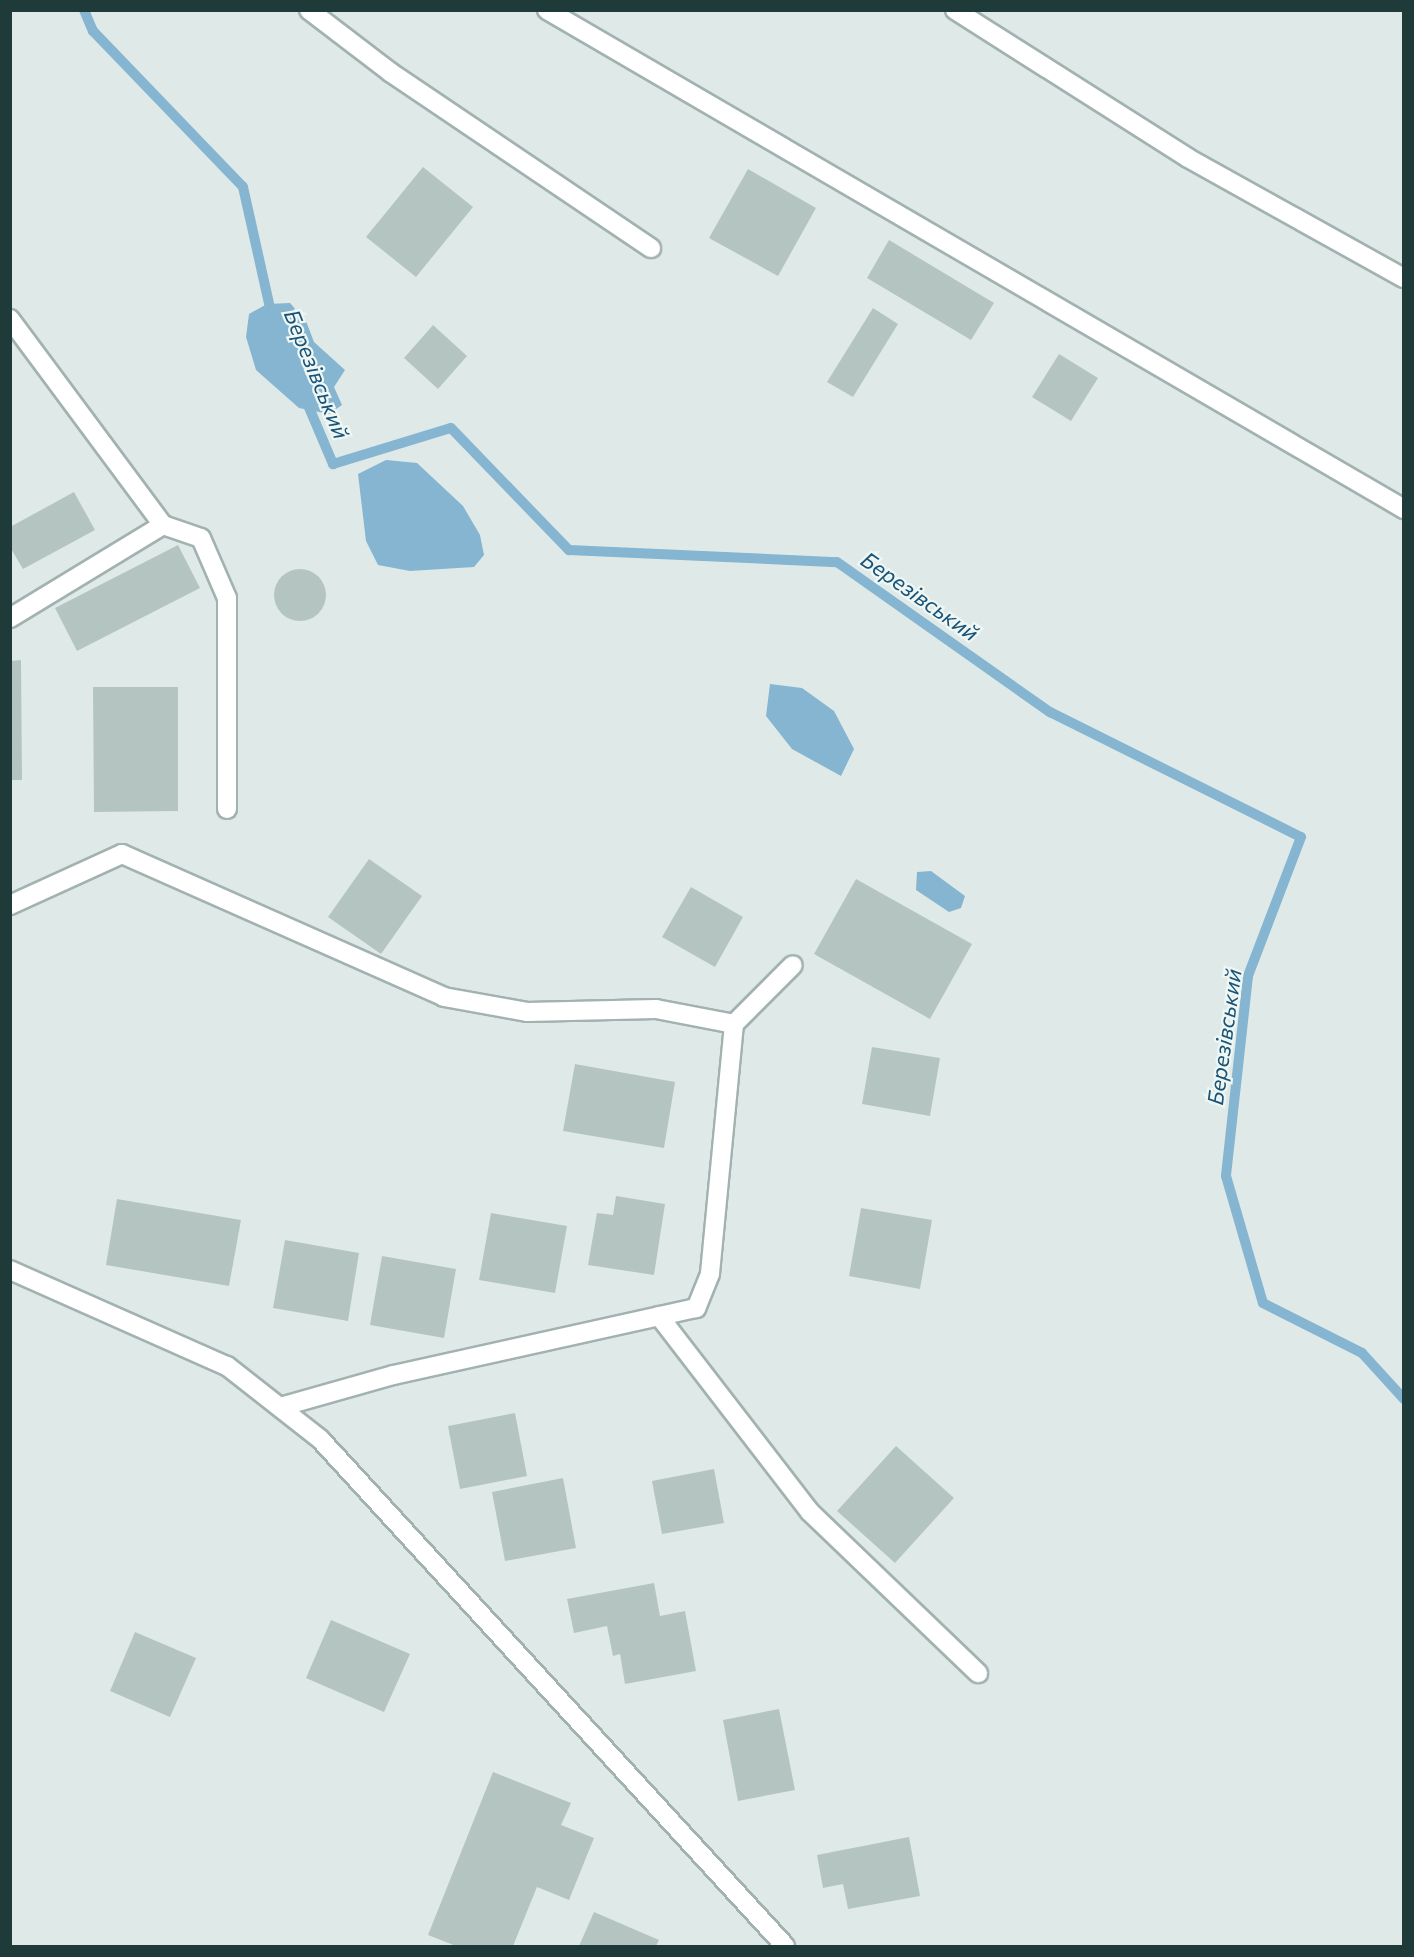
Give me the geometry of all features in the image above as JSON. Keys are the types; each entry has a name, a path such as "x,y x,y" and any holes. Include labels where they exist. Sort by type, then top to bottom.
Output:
{"street":[{"path":"309,10 390,72 651,248"},
{"path":"547,10 1404,509"},
{"path":"955,10 1188,158 1404,278"},
{"path":"10,319 163,525 201,538 227,598 227,808"},
{"path":"10,618 163,525"},
{"path":"10,905 122,854 444,997 527,1011 656,1009 734,1024"},
{"path":"280,1407 393,1375 696,1308 710,1274 734,1024 793,965"},
{"path":"10,1270 227,1366 320,1439 785,1947"},
{"path":"659,1316 810,1512 978,1673"}],"water":[{"path":"290,303 306,321 314,342 345,370 334,387 342,405 329,414 299,408 256,370 246,337 249,314 267,304"},
{"path":"386,460 417,463 463,506 480,535 484,555 474,567 410,571 378,565 366,541 358,474"},
{"path":"770,684 802,688 834,711 854,749 841,776 792,749 766,716"},
{"path":"931,871 965,896 961,908 949,912 916,890 917,872"}],"building":[{"path":"423,167 473,207 416,277 366,237"},
{"path":"748,169 816,208 778,276 709,238"},
{"path":"889,240 994,303 971,340 867,278"},
{"path":"873,308 898,324 853,397 827,382"},
{"path":"433,325 467,356 438,389 404,358"},
{"path":"1059,354 1098,378 1071,421 1032,397"},
{"path":"74,492 95,530 23,569 10,547 10,527"},
{"path":"178,545 200,588 77,651 55,608"},
{"path":"295,569 305,569 314,573 322,581 326,595 322,609 314,617 305,621 295,621 286,617 278,609 274,600 274,590 278,581 286,573"},
{"path":"21,660 22,780 10,780 10,661"},
{"path":"93,687 178,687 178,811 94,812"},
{"path":"369,859 422,896 381,954 328,917"},
{"path":"856,879 972,944 930,1019 814,954"},
{"path":"691,887 743,917 715,967 662,937"},
{"path":"872,1047 940,1058 930,1116 862,1104"},
{"path":"575,1064 675,1082 664,1148 563,1131"},
{"path":"616,1196 665,1204 654,1275 588,1265 597,1213 613,1215"},
{"path":"117,1199 241,1220 229,1286 106,1265"},
{"path":"861,1208 932,1220 920,1289 849,1276"},
{"path":"491,1213 567,1226 555,1293 479,1280"},
{"path":"285,1240 359,1253 348,1321 273,1308"},
{"path":"382,1256 456,1269 444,1338 370,1325"},
{"path":"515,1413 527,1476 460,1489 448,1426"},
{"path":"896,1446 954,1498 895,1563 837,1511"},
{"path":"714,1469 724,1523 662,1534 652,1481"},
{"path":"563,1478 576,1548 505,1561 492,1492"},
{"path":"654,1583 660,1616 685,1611 696,1671 625,1684 620,1654 613,1656 607,1626 574,1633 567,1599"},
{"path":"331,1620 410,1654 384,1712 306,1678"},
{"path":"135,1632 196,1658 170,1717 110,1691"},
{"path":"779,1709 795,1790 738,1801 723,1720"},
{"path":"493,1772 571,1803 561,1825 594,1838 569,1900 537,1887 513,1946 456,1946 428,1935"},
{"path":"909,1837 920,1896 848,1909 843,1884 823,1888 817,1855"},
{"path":"594,1912 659,1940 656,1946 579,1946"}],"waterway":[{"name":"Березівський","path":"84,10 93,31 243,187 272,317"},
{"name":"Березівський","path":"305,398 333,464 451,428 569,550 837,562 1050,712 1301,837 1248,976 1226,1176 1263,1303 1362,1353 1404,1399"}]}
